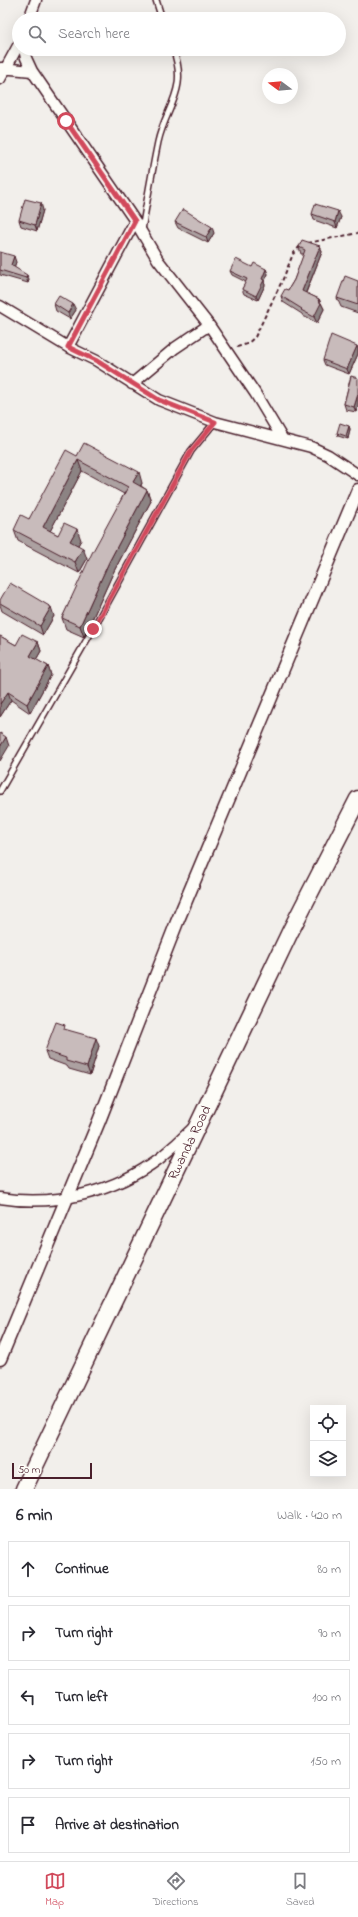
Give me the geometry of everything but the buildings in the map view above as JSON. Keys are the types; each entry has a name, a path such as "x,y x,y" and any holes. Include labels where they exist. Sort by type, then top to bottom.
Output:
{"highway":[{"name":"Rwanda Road","path":"24,1489 290,932 358,799"}],"street":[{"path":"32,12 36,0"},
{"path":"0,79 2,68 12,54"},
{"path":"26,56 32,71 135,221 158,260 209,325 255,393 282,438"},
{"path":"2,68 32,71"},
{"path":"68,347 135,221"},
{"path":"0,306 68,347 97,361 159,400 215,422 282,438 311,447 328,455 358,475"},
{"path":"132,384 175,348 209,325"},
{"path":"0,1359 99,1121 185,901 358,490"},
{"path":"0,1198 35,1201 66,1199 113,1185 160,1158 200,1123"}],"lane":[{"path":"156,0 160,12"},
{"path":"141,233 159,140 175,98 179,80 176,56"},
{"path":"0,791 93,629 191,451 215,422"}],"path":[{"path":"226,351 247,344 255,337 283,279 293,254 299,247 320,240 358,233"}],"route":[{"path":"66,121 135,221 68,347 97,361 159,400 180,410 215,422 191,451 93,629"}]}
